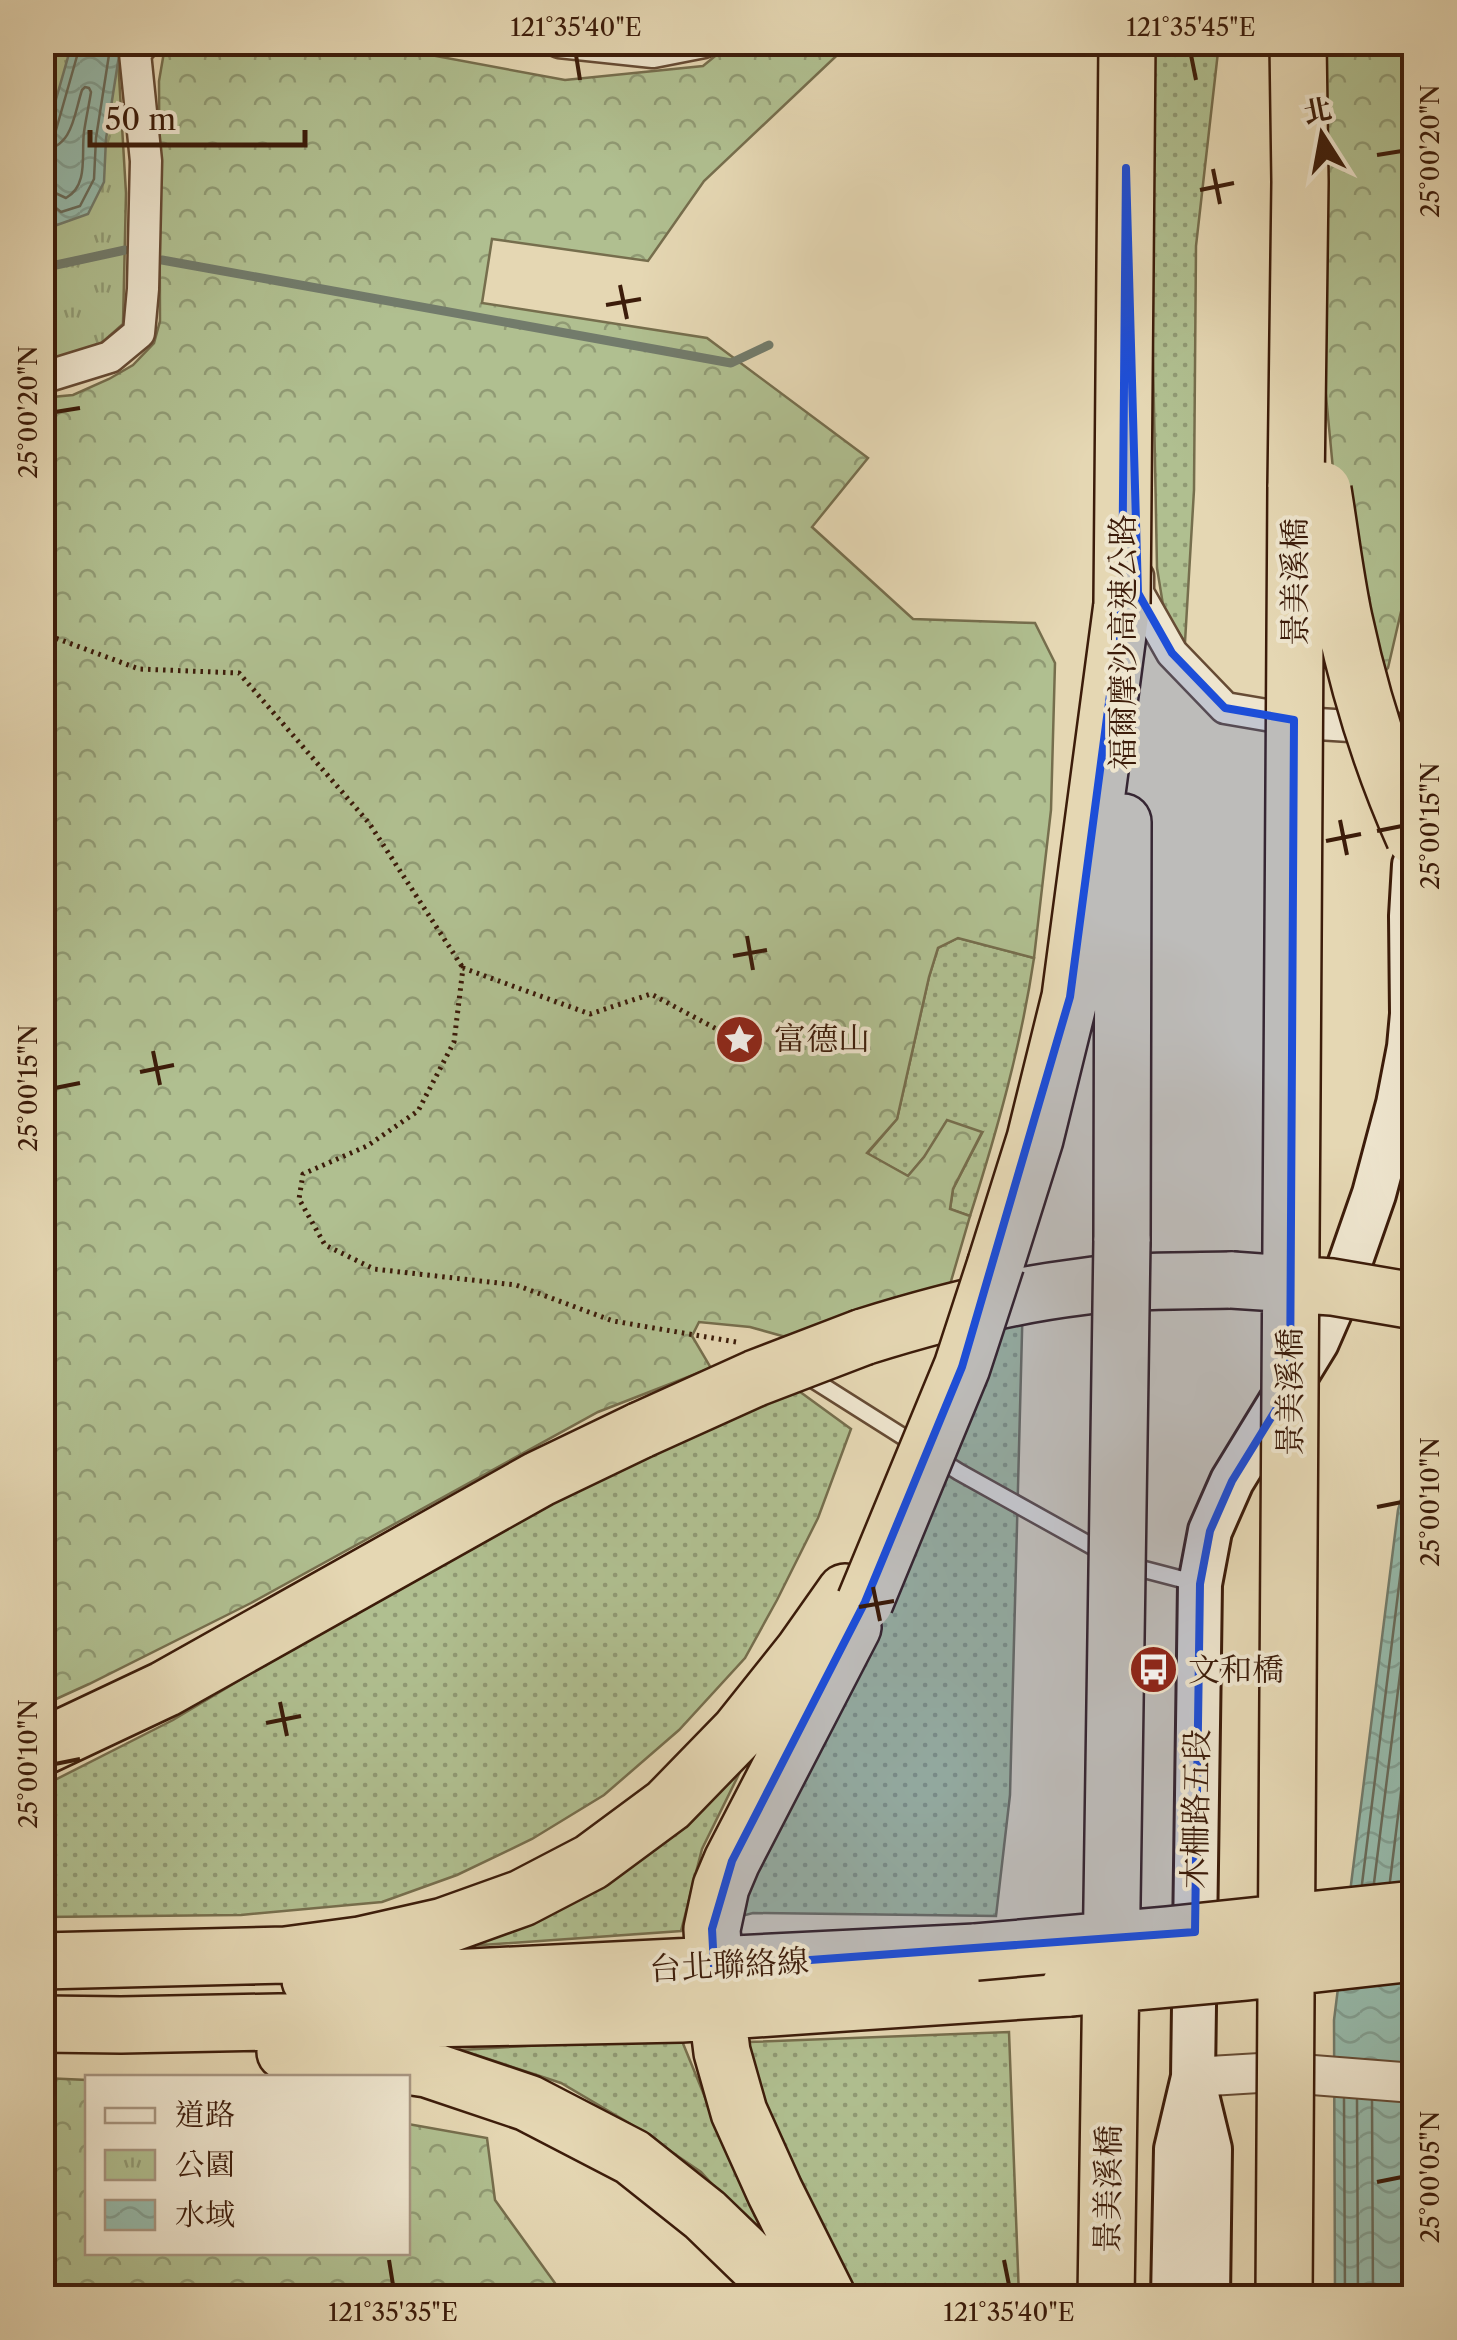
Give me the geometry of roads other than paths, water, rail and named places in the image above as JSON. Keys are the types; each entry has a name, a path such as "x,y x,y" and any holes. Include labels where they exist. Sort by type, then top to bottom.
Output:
{"highway":[{"name":"福爾摩沙高速公路","path":"1097,997 1122,604 1127,42"},
{"path":"1298,42 1309,488 1362,695 1414,838"},
{"name":"景美溪橋","path":"1284,2298 1309,488"},
{"path":"828,2298 739,2112 722,2052 712,1929 721,1887 732,1860 835,1665 855,1597 931,1445 962,1367 1035,1139 1097,997"},
{"name":"景美溪橋","path":"1097,997 1122,1241 1106,2298"},
{"path":"42,1747 166,1688 539,1479 756,1378 862,1336 925,1317 1081,1286 1232,1280 1332,1287 1414,1301"},
{"path":"42,1960 286,1955 360,1946 444,1926 522,1898 592,1862 668,1805 739,1732 802,1653 855,1597"},
{"name":"台北聯絡線","path":"42,2024 122,2026 715,1989 976,1952 1414,1909"},
{"name":"台北聯絡線","path":"42,1975 715,1989 1068,1988 1414,1953"},
{"path":"42,2046 318,2053 427,2069 461,2080 528,2103 632,2157 706,2216 768,2276 785,2298"}],"main road":[{"name":"木柵路五段","path":"1208,2298 1211,2075 1200,1584 1210,1531 1232,1481 1317,1342 1374,1194 1409,1046 1414,868"},
{"name":"木柵路五段","path":"1174,2298 1176,2149 1211,2075"}],"street":[{"path":"42,378 110,357 139,333 146,160 135,53 145,42"},
{"path":"559,42 653,52 704,42"},
{"path":"1096,42 1111,79 1129,185 1138,593 1172,653 1224,708 1318,724 1414,730"},
{"path":"1211,2075 1276,2072 1414,2083"}],"lane":[{"path":"759,1346 959,1472 1131,1568 1200,1584"}],"water":[{"path":"72,43 121,43 106,139 104,182 88,214 57,225 43,209 43,145"},
{"path":"1414,1454 1414,2297 1335,2298 1334,2020 1398,1510"}],"waterway":[{"path":"42,268 125,250"},
{"path":"162,260 731,363 769,345"}],"place":[{"name":"富德山","path":"739,1039"},
{"name":"文和橋","path":"1153,1670"}]}
